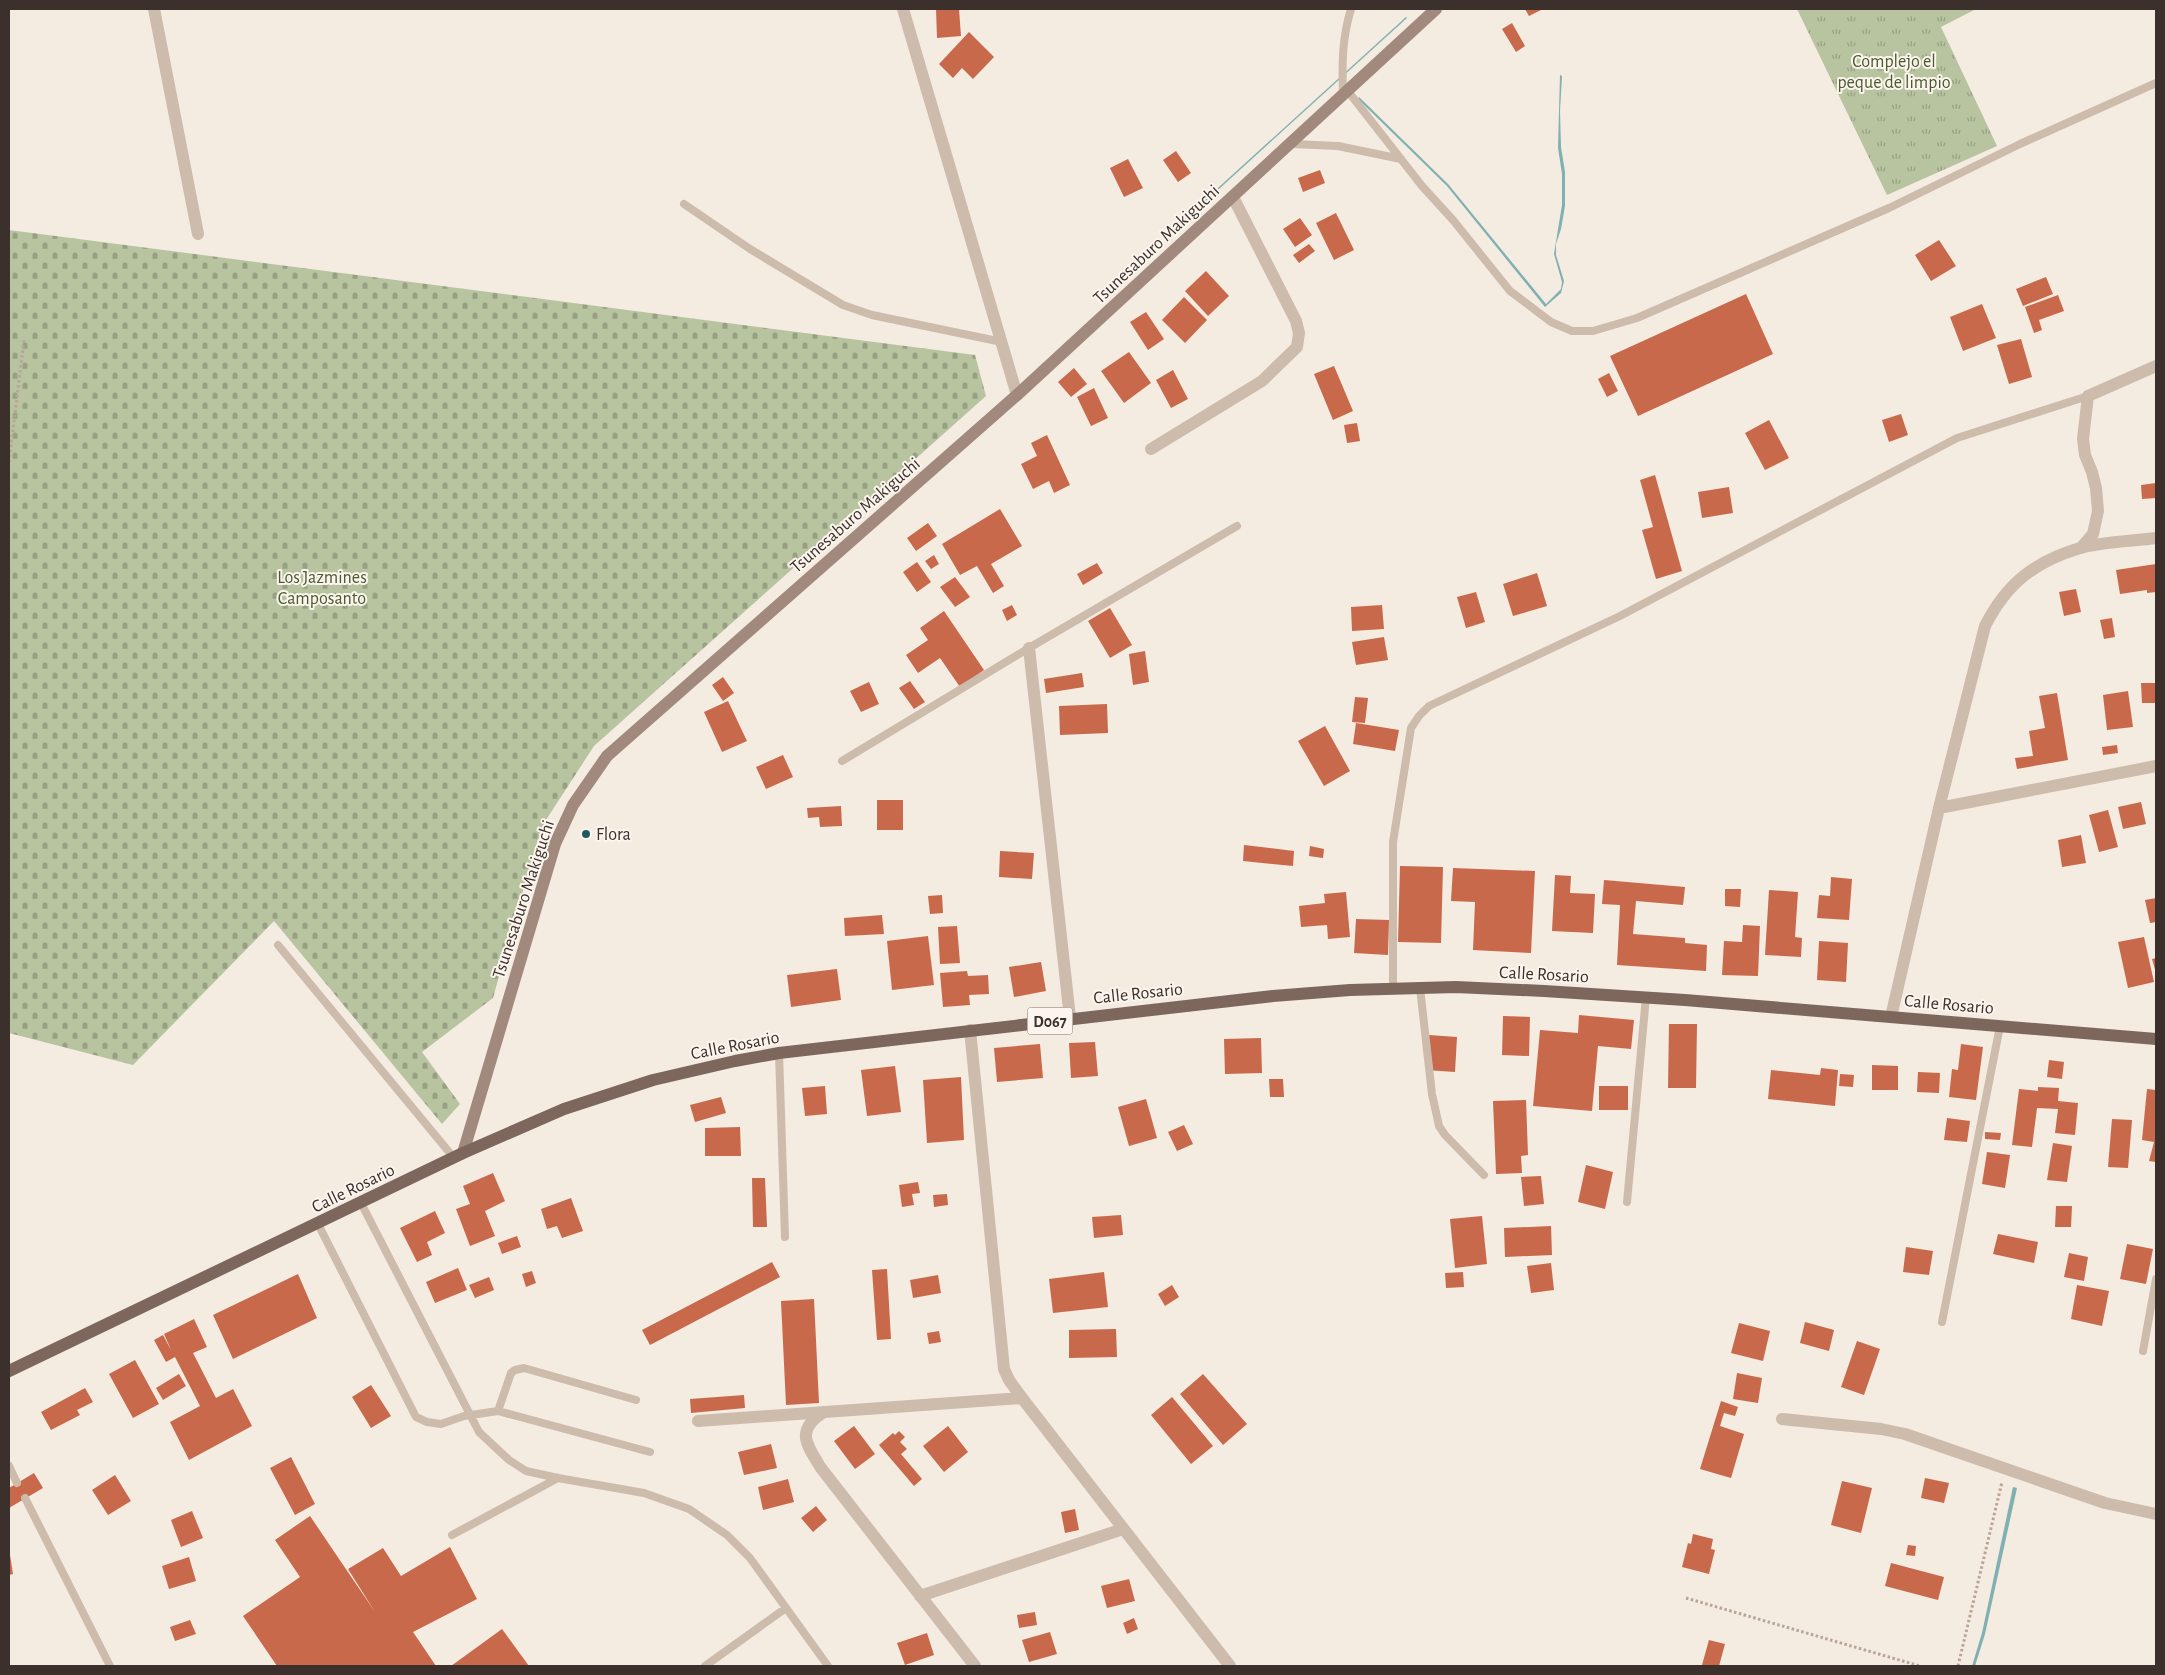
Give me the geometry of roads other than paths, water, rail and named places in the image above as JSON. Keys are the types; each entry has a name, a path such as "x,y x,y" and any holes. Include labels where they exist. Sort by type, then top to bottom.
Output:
{"main road":[{"name":"Calle Rosario","path":"9,1371 459,1156 556,1112 620,1090 690,1071 779,1053 1273,996 1466,987 1646,997 2156,1039"}],"street":[{"path":"154,9 198,234"},
{"path":"903,9 1017,395"},
{"name":"Tsunesaburo Makiguchi","path":"459,1156 555,844 573,804 607,756 1017,395 1292,144 1345,92 1436,9"},
{"path":"1151,449 1262,381 1296,347 1299,333 1296,321 1233,197"},
{"path":"2081,548 2093,534 2098,511 2096,488 2085,456 2083,439 2088,396 2156,366"},
{"path":"1891,1017 1939,808 1985,626 1994,609 2006,592 2024,574 2081,548 2156,538"},
{"path":"1029,648 1070,1018"},
{"path":"1939,808 2156,766"},
{"path":"970,1030 1004,1369 1009,1380 1022,1398 1230,1666"},
{"path":"698,1421 1022,1398"},
{"path":"824,1412 811,1420 806,1427 806,1439 811,1452 821,1468 975,1666"},
{"path":"1782,1419 1881,1429 1905,1434 2105,1503 2156,1514"},
{"path":"920,1596 1123,1528"}],"lane":[{"path":"1351,9 1341,57 1345,92 1510,291 1550,322 1572,330 1592,331 1637,318 1880,212 2020,144 2156,84"},
{"path":"1292,144 1338,146 1401,159"},
{"path":"684,204 750,249 843,305 872,315 1002,342"},
{"path":"1392,989 1393,842 1411,728 1429,706 1620,616 1957,438 2088,396"},
{"path":"842,761 1029,648 1238,526"},
{"path":"278,945 459,1156"},
{"path":"1420,988 1432,1094 1439,1126 1445,1135 1484,1175"},
{"path":"1627,1202 1646,997"},
{"path":"1942,1322 2000,1026"},
{"path":"779,1053 785,1237"},
{"path":"362,1203 479,1432 509,1460 526,1471 644,1493 688,1509 727,1535 750,1558 828,1666"},
{"path":"318,1224 416,1417 427,1422 441,1424 471,1414 498,1411 650,1452"},
{"path":"2143,1351 2156,1279"},
{"path":"498,1411 511,1373 524,1368 636,1400"},
{"path":"9,1466 17,1483"},
{"path":"452,1535 558,1478"},
{"path":"25,1498 110,1666"},
{"path":"705,1666 786,1608"}],"water":[{"path":"1406,17 1407,18 1174,228"},
{"path":"1560,75 1562,76 1560,111 1561,147 1565,172 1565,206 1556,244 1556,255 1564,281 1561,293 1545,307 1447,186 1358,99 1359,97 1448,184 1546,304 1561,289 1562,282 1554,254 1562,205 1562,174 1558,148"},
{"path":"2013,1487 2017,1488 1985,1634 1975,1666 1972,1666 1982,1633"}],"place":[{"name":"Flora","path":"586,834"}],"park label":[{"name":"Complejo el peque de limpio","path":"1894,71"},
{"name":"Los Jazmines Camposanto","path":"322,587"}]}
